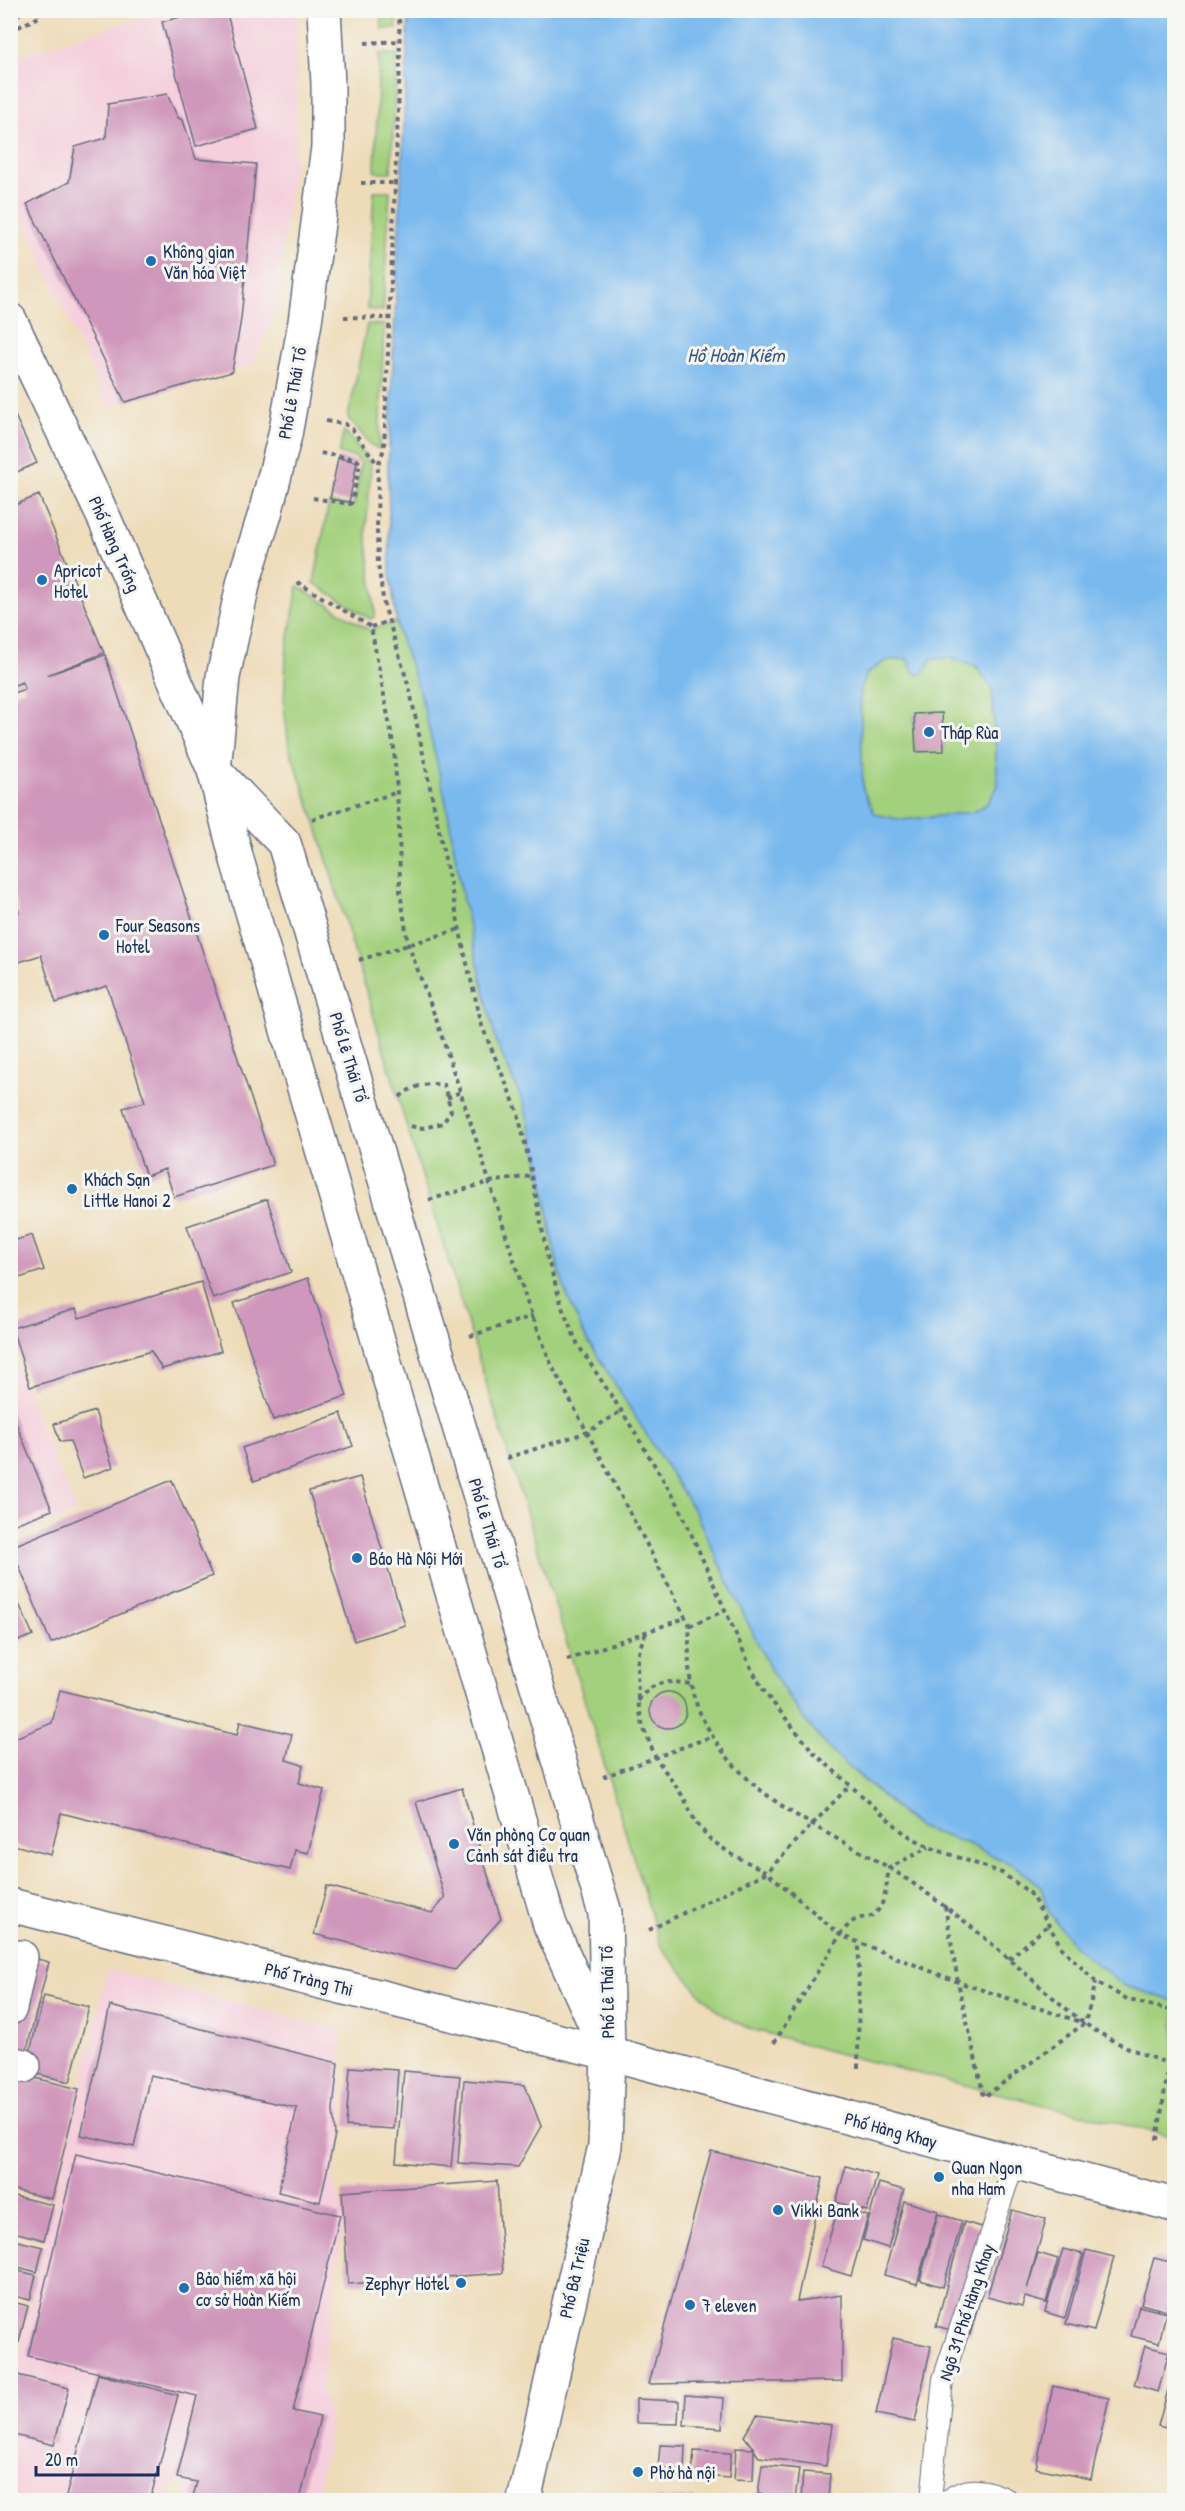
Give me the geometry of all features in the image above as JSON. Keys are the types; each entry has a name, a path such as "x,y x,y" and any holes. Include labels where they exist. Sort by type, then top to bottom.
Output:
{"main road":[{"name":"Phố Lê Thái Tổ","path":"324,10 328,84 328,147 304,322 285,435 265,514 244,580 223,677 214,770 237,860 550,1925 608,2053"},
{"name":"Phố Hàng Trống","path":"10,320 105,520 214,770"},
{"name":"Phố Lê Thái Tổ","path":"214,770 284,843 605,1913 608,2053"},
{"name":"Phố Tràng Thi","path":"10,1905 608,2053"},
{"path":"10,2008 21,1957"},
{"name":"Phố Hàng Khay","path":"608,2053 1174,2205"},
{"name":"Phố Bà Triệu","path":"524,2500 605,2146 608,2053"}],"lane":[{"name":"Ngõ 31 Phố Hàng Khay","path":"931,2500 943,2379 1014,2163"},
{"path":"948,2500 960,2492 972,2489 985,2490 1009,2500"}],"path":[{"path":"10,31 41,16 38,10"},
{"path":"399,10 400,41 384,449 378,465 378,564 389,621 410,691 482,1026 517,1110 548,1260 563,1310 578,1345 678,1504 750,1666 765,1693 814,1754 896,1828 929,1847 1002,1873 1029,1893 1062,1948 1096,1982 1129,2000 1174,2011"},
{"path":"365,43 400,41"},
{"path":"358,183 395,183"},
{"path":"340,317 389,318"},
{"path":"325,420 345,424 352,429 378,465"},
{"path":"313,498 350,504 360,463 356,459 320,453"},
{"path":"297,582 371,627 394,748 398,792 400,891 408,944 460,1092 532,1316 552,1366 690,1626 687,1658 694,1702 722,1750 758,1788 812,1826 889,1868 945,1906 1085,2023"},
{"path":"371,627 389,621"},
{"path":"308,820 398,792"},
{"path":"353,962 460,929"},
{"path":"396,1103 403,1094 413,1088 430,1084 444,1085 451,1111 443,1123 424,1128 402,1125"},
{"path":"447,1098 460,1092"},
{"path":"425,1201 489,1182 532,1176"},
{"path":"466,1337 532,1316"},
{"path":"504,1460 588,1432 621,1411"},
{"path":"690,1626 726,1610"},
{"path":"567,1660 685,1618"},
{"path":"646,1633 640,1647 637,1665 638,1702 643,1728 656,1758 684,1798 696,1823 711,1840 733,1855 767,1872 840,1935 958,1982 1085,2023 1140,2052 1169,2064"},
{"path":"638,1702 656,1683 670,1681 690,1684"},
{"path":"602,1778 713,1736"},
{"path":"649,1930 767,1872 849,1786"},
{"path":"889,1868 929,1847"},
{"path":"774,2043 840,1935 849,1924 858,1918 870,1916 878,1911 886,1887 889,1868"},
{"path":"945,1906 958,1982 984,2097 1085,2023 1096,1982"},
{"path":"1010,1959 1047,1926"},
{"path":"858,2068 860,1944"},
{"path":"1169,2064 1174,2061"},
{"path":"1157,2140 1169,2064"}],"shaded area":[{"path":"163,11 297,11 296,149 273,316 253,365 108,407 11,193 10,58"},
{"path":"10,1352 76,1512 11,1538 10,1538"},
{"name":"Bảo hiểm xã hội cơ sở Hoàn Kiếm","path":"108,1969 341,2031 344,2125 331,2182 339,2198 344,2221 322,2379 322,2392 331,2422 316,2500 184,2500 188,2486 173,2483 168,2500 11,2500 11,2353 19,2354"}],"green space":[{"path":"381,11 396,11 397,28 382,29"},
{"path":"379,54 397,54 391,172 375,172"},
{"path":"374,191 390,191 383,311 367,309"},
{"path":"367,324 384,325 379,449 371,445 348,418"},
{"path":"344,431 371,466 366,531 375,617 370,619 314,583 329,503 351,506 354,503 361,463 355,457 339,454"},
{"path":"298,586 369,630 396,622 420,692 445,796 463,900 496,1041 524,1105 540,1165 555,1254 565,1290 583,1333 695,1512 771,1671 800,1714 831,1751 917,1827 966,1843 1015,1866 1041,1887 1048,1911 1125,1986 1174,2001 1174,2137 844,2055 748,2028 723,2015 702,1996 661,1947 409,1134 317,827 289,747 284,706 286,654"},
{"path":"950,658 977,667 992,689 998,786 988,803 974,812 902,820 875,814 863,790 860,691 867,673 887,660 908,659 913,672 925,672 931,659","holes":["941,713 944,750 916,752 914,715"]}],"water":[{"name":"Hồ Hoàn Kiếm","path":"409,11 1174,11 1174,2001 1125,1986 1076,1948 1048,1911 1041,1887 1015,1866 966,1843 918,1827 831,1751 800,1714 771,1671 695,1512 583,1333 565,1290 555,1254 540,1165 524,1105 496,1041 463,900 445,796 420,692 398,631 390,574 388,469","holes":["950,658 977,667 992,689 998,786 988,803 974,812 902,820 875,814 863,790 860,691 867,673 887,660 908,659 913,672 919,675 925,672 931,659"]}],"building":[{"path":"10,10 29,10 10,20"},
{"path":"206,10 226,10 258,129 196,146 162,22"},
{"name":"Không gian Văn hóa Việt","path":"167,94 178,118 183,120 196,159 256,164 241,319 232,372 125,402 27,204 69,182 75,147 106,138 108,104"},
{"path":"10,405 37,463 10,475"},
{"path":"338,458 357,462 349,502 330,499"},
{"name":"Four Seasons Hotel","path":"39,495 104,653 47,675 105,655 273,1165 174,1197 165,1169 146,1176 123,1108 145,1102 107,986 56,1003 41,955 10,965 10,915 19,912 10,886 10,694 25,689 22,682 10,687 10,507"},
{"name":"Tháp Rùa","path":"942,713 944,751 916,752 914,714"},
{"path":"267,1199 291,1272 213,1299 187,1226"},
{"path":"32,1235 44,1270 10,1281 10,1242"},
{"path":"308,1278 347,1396 273,1420 234,1303"},
{"path":"201,1282 221,1351 162,1369 151,1351 30,1387 12,1328 76,1309 79,1318"},
{"path":"10,1409 52,1510 10,1526"},
{"path":"95,1411 113,1467 83,1478 70,1441 60,1442 54,1424"},
{"path":"341,1413 353,1446 254,1481 242,1448"},
{"name":"Báo Hà Nội Mới","path":"360,1477 405,1625 354,1641 309,1491"},
{"path":"172,1480 212,1576 51,1643 11,1547"},
{"path":"10,1584 33,1635 10,1644"},
{"path":"60,1690 237,1735 240,1722 292,1734 286,1760 303,1765 299,1783 324,1790 308,1853 295,1850 290,1870 61,1813 51,1855 10,1844 10,1740 52,1723"},
{"path":"668,1692 680,1698 686,1710 680,1722 668,1728 656,1722 650,1710 656,1698"},
{"name":"Văn phòng Cơ quan Cảnh sát điều tra","path":"462,1788 501,1919 455,1970 314,1934 327,1886 432,1913 445,1898 416,1802"},
{"path":"18,1954 49,1962 25,2057 10,2054 10,1983"},
{"path":"44,1996 89,2007 70,2082 25,2071"},
{"path":"110,2006 338,2063 333,2109 335,2135 320,2202 278,2192 297,2108 150,2075 134,2147 81,2135"},
{"path":"350,2067 398,2070 394,2129 346,2126"},
{"path":"404,2071 460,2076 451,2167 396,2162"},
{"path":"19,2074 79,2089 52,2199 10,2189 10,2106"},
{"path":"464,2080 525,2085 541,2126 518,2167 458,2163"},
{"path":"711,2151 823,2178 797,2301 842,2295 842,2381 649,2384"},
{"path":"76,2154 340,2215 293,2411 320,2417 300,2500 192,2500 197,2482 177,2478 197,2396 28,2356"},
{"path":"846,2166 877,2175 867,2211 836,2202"},
{"path":"497,2181 503,2273 348,2284 342,2192"},
{"path":"879,2183 904,2190 888,2248 863,2240"},
{"path":"10,2195 53,2205 44,2240 10,2231"},
{"path":"904,2201 938,2211 917,2284 884,2275"},
{"path":"838,2208 868,2216 851,2276 821,2267"},
{"path":"1012,2210 1046,2219 1027,2289 1038,2253 1058,2259 1046,2303 1025,2297 1022,2306 987,2297"},
{"path":"938,2214 962,2221 943,2287 920,2280"},
{"path":"964,2222 999,2232 970,2335 936,2326"},
{"path":"10,2239 43,2247 37,2272 10,2265"},
{"path":"1063,2249 1083,2254 1065,2318 1045,2312"},
{"path":"1086,2250 1114,2257 1094,2331 1066,2324"},
{"path":"1154,2258 1174,2263 1174,2313 1141,2304"},
{"path":"10,2269 36,2275 30,2300 10,2295"},
{"path":"10,2301 28,2306 19,2342 10,2340"},
{"path":"1139,2306 1166,2313 1159,2343 1131,2336"},
{"path":"893,2338 931,2346 915,2422 876,2414"},
{"path":"1145,2346 1169,2352 1158,2392 1134,2385"},
{"path":"1174,2348 1174,2372 1168,2370"},
{"path":"10,2373 69,2388 54,2445 10,2434"},
{"path":"98,2374 178,2395 150,2500 65,2500"},
{"path":"1171,2379 1174,2380 1174,2430 1158,2426"},
{"path":"1053,2386 1109,2398 1091,2479 1036,2468"},
{"path":"686,2395 724,2398 722,2428 684,2425"},
{"path":"636,2399 679,2401 678,2424 636,2423"},
{"path":"757,2415 832,2425 826,2466 759,2457 754,2450 753,2481 734,2480 736,2448 754,2449 744,2436"},
{"path":"660,2445 685,2446 684,2470 658,2469"},
{"path":"694,2451 731,2453 729,2478 692,2475"},
{"path":"762,2465 799,2469 795,2499 758,2494"},
{"path":"803,2472 830,2474 828,2500 801,2500"},
{"path":"655,2498 694,2498 694,2500 655,2500"}],"place":[{"name":"Không gian Văn hóa Việt","path":"151,261"},
{"name":"Apricot Hotel","path":"42,580"},
{"name":"Tháp Rùa","path":"929,732"},
{"name":"Four Seasons Hotel","path":"104,935"},
{"name":"Khách Sạn Little Hanoi 2","path":"72,1189"},
{"name":"Báo Hà Nội Mới","path":"357,1558"},
{"name":"Văn phòng Cơ quan Cảnh sát điều tra","path":"454,1844"},
{"name":"Quan Ngon nha Ham","path":"939,2177"},
{"name":"Vikki Bank","path":"778,2210"},
{"name":"Zephyr Hotel","path":"461,2283"},
{"name":"Bảo hiểm xã hội cơ sở Hoàn Kiếm","path":"184,2288"},
{"name":"7 eleven","path":"690,2305"},
{"name":"Phở hà nội","path":"638,2472"}]}
